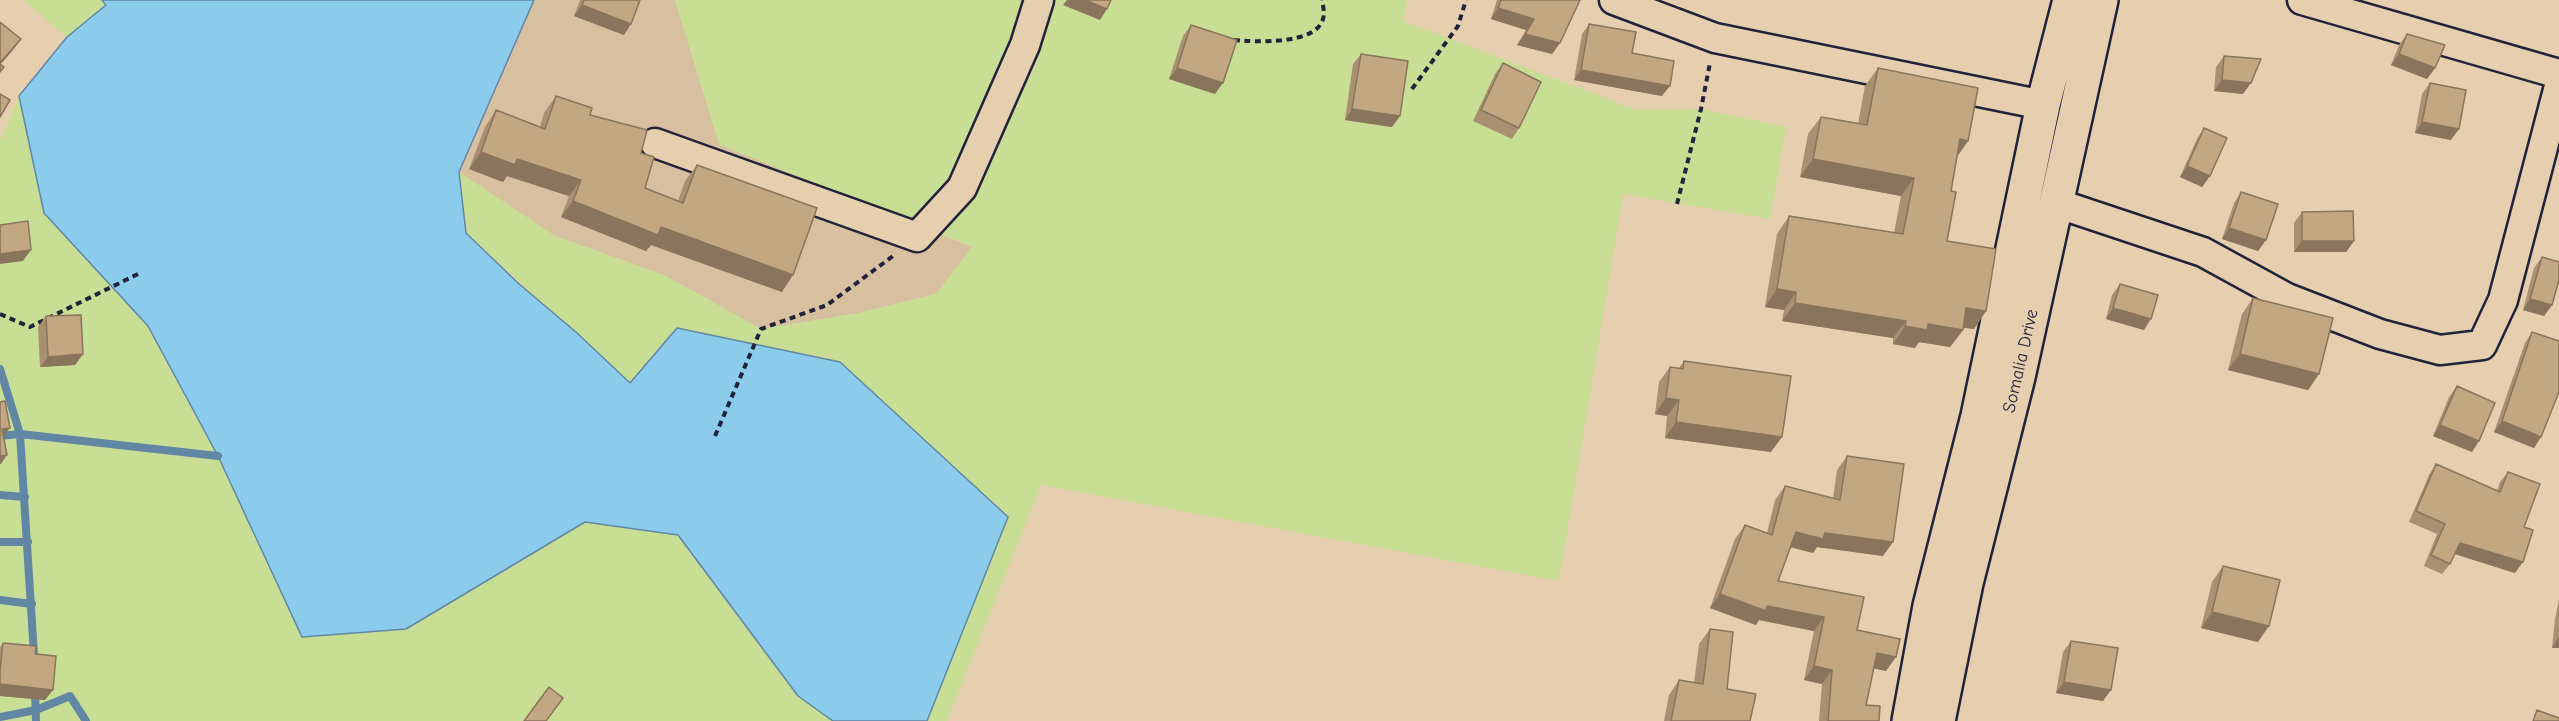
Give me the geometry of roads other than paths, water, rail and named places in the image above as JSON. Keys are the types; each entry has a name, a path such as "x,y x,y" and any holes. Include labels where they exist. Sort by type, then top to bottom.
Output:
{"main road":[{"name":"Somalia Drive","path":"1909,721 1930,606 1978,416 2043,105 2070,0"},
{"name":"Somalia Drive","path":"1938,721 1966,583 2018,377 2102,0"}],"street":[{"path":"655,143 917,237 962,188 1025,45 1039,0"},
{"path":"1614,0 1715,38 2043,105"},
{"path":"2302,0 2559,74"},
{"path":"2056,203 2203,252 2287,298 2380,334 2440,350 2482,345 2504,300 2559,86"}],"water":[{"path":"102,0 534,0 459,172 466,233 630,383 677,328 840,362 1008,517 927,721 833,721 798,696 678,535 585,522 406,629 302,637 218,456 148,326 44,213 19,96 67,37 106,5"}],"waterway":[{"path":"0,369 20,434 218,456"},
{"path":"0,436 20,434 34,655"},
{"path":"0,495 25,497"},
{"path":"0,542 28,542"},
{"path":"0,600 32,604"},
{"path":"35,691 36,721"},
{"path":"0,717 36,710 70,696 86,721"}]}
